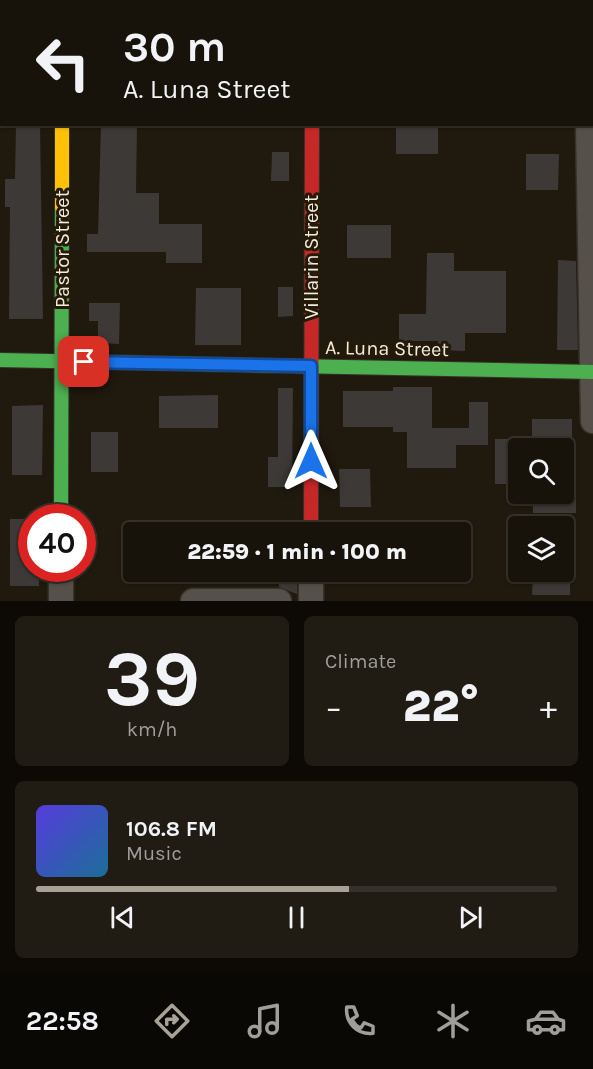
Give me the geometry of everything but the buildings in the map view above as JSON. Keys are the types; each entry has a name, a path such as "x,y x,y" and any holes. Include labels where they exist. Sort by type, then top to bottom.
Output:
{"street":[{"name":"Pastor Street","path":"61,504 62,126"},
{"name":"Villarin Street","path":"311,522 312,126"},
{"path":"588,126 593,421"},
{"name":"A. Luna Street","path":"0,360 593,372"},
{"path":"61,582 61,601"},
{"path":"311,582 311,601"},
{"path":"193,601 279,601"}],"traffic: fast":[{"path":"61,504 62,207"},
{"path":"0,360 593,372"}],"traffic: slow":[{"path":"62,126 62,207"}],"traffic: jam":[{"path":"311,522 312,126"}],"route":[{"path":"84,362 311,366 311,461"}]}
